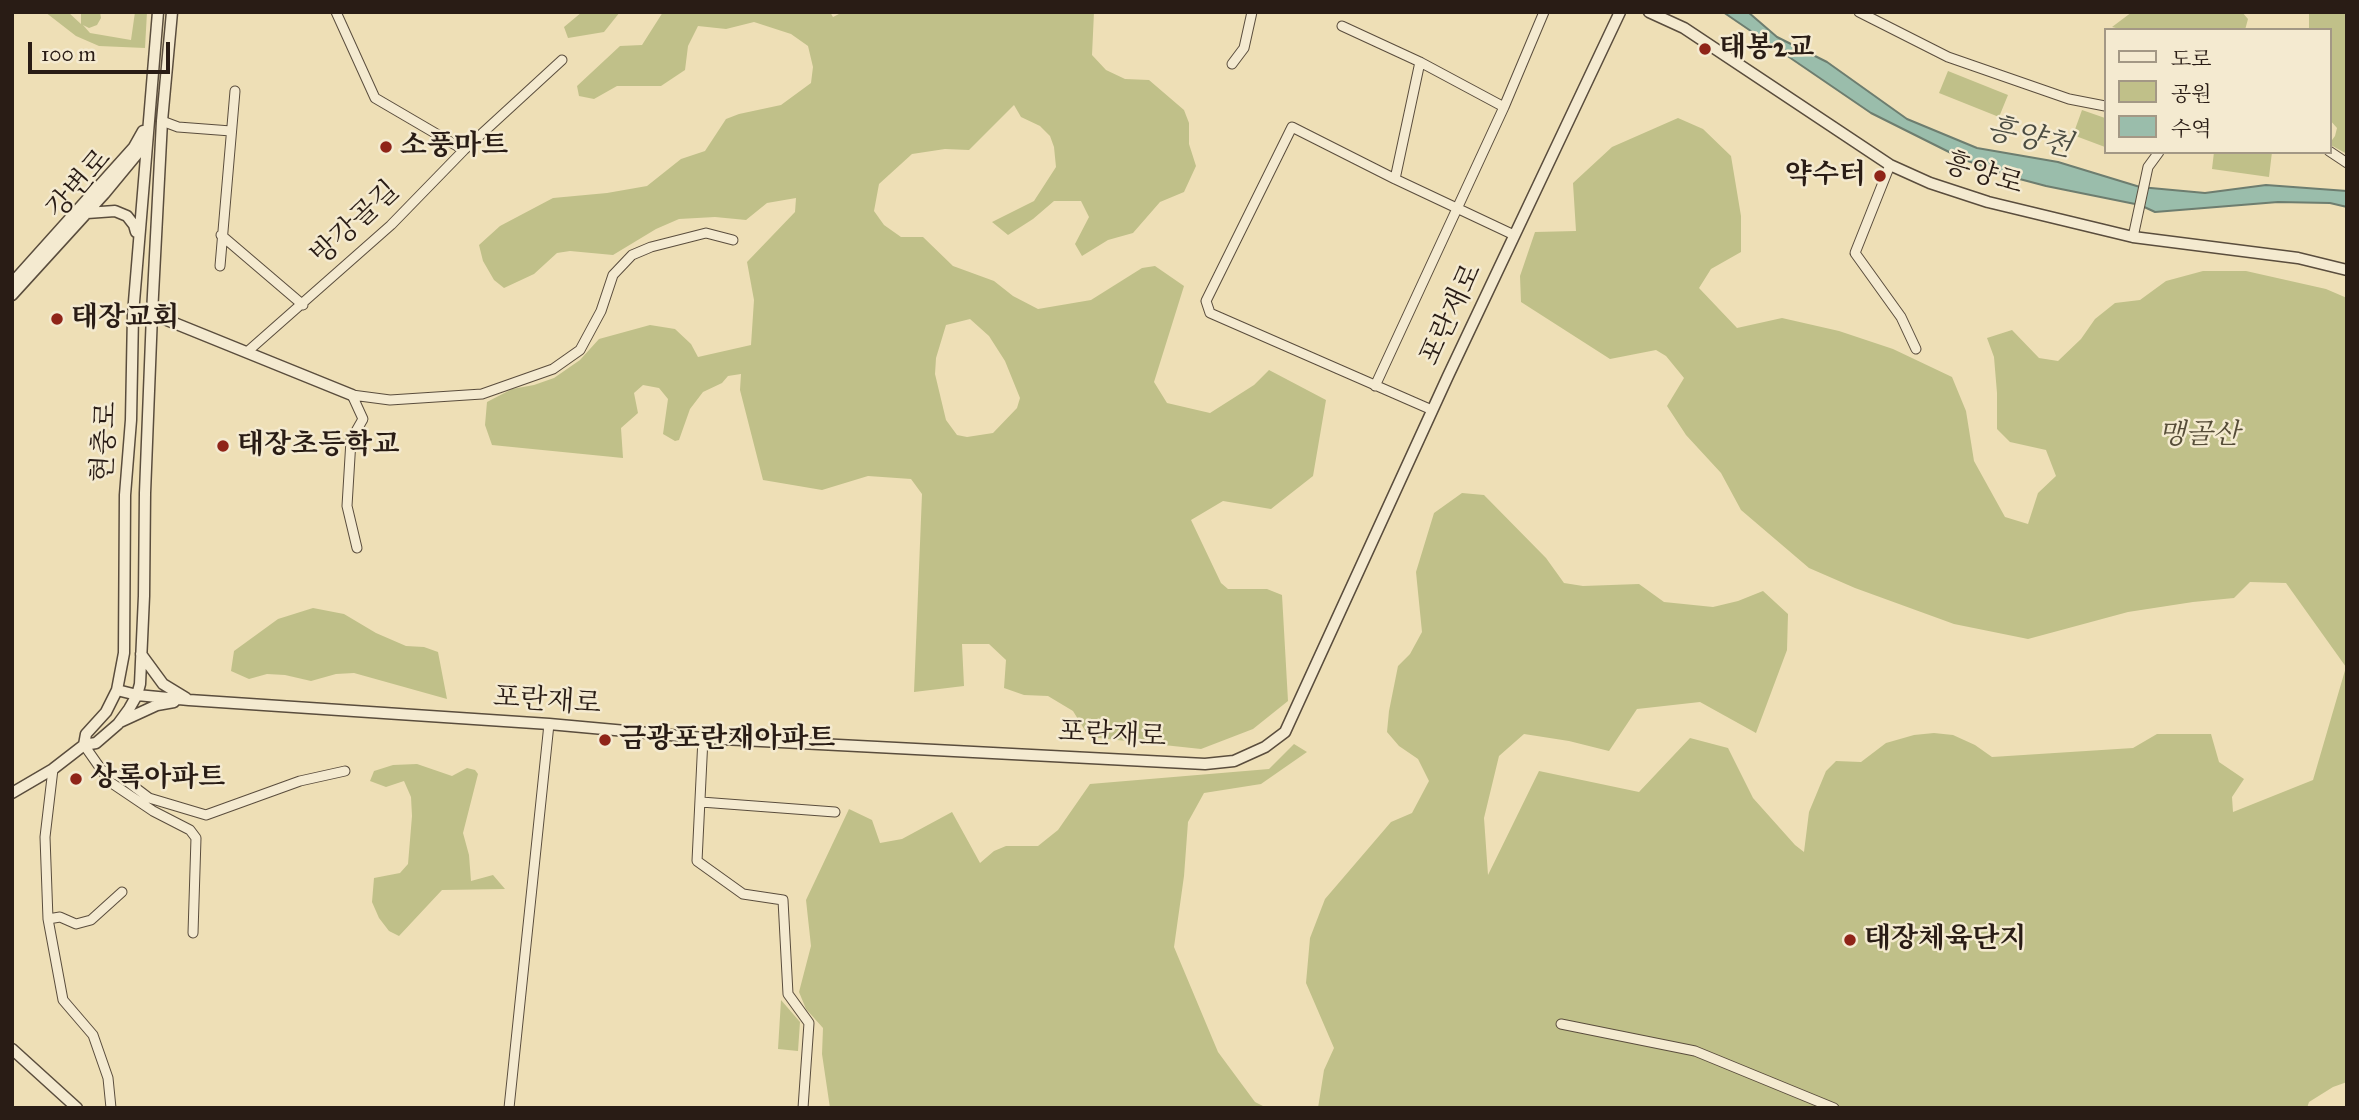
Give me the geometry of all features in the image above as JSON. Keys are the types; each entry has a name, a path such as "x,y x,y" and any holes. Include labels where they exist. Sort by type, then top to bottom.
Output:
{"street":[{"name":"현충로","path":"84,745 86,734 106,712 117,690 124,653 125,495 131,420 133,314 158,12"},
{"name":"현충로","path":"12,793 53,769 84,745 96,743 118,724 137,695 145,596 147,420 152,314 162,126 172,12"},
{"path":"336,12 375,99 464,150"},
{"path":"1232,64 1244,48 1252,12"},
{"path":"1375,386 1504,107 1544,12"},
{"name":"포란재로","path":"117,690 137,695 188,700 549,724 703,738 1205,764 1234,761 1265,747 1285,732 1432,410 1620,12"},
{"name":"흥양로","path":"1649,12 1684,28 1890,165 1930,183 1988,202 2133,237 2298,258 2347,270"},
{"path":"1859,12 1948,57 2069,99 2104,106"},
{"path":"1342,26 1420,62 1504,107"},
{"name":"방강골길","path":"247,352 391,225 464,150 562,60"},
{"path":"1395,179 1420,62"},
{"path":"220,266 235,91"},
{"path":"148,126 231,131"},
{"name":"강변로","path":"12,296 87,213 138,148 148,126"},
{"path":"1432,410 1210,313 1206,301 1292,127 1514,235"},
{"name":"강변로","path":"12,283 138,148"},
{"path":"2332,152 2347,163"},
{"path":"2133,237 2148,167 2158,154"},
{"path":"1890,165 1855,253 1901,317 1916,349"},
{"path":"87,213 116,211 127,216 134,225 137,262"},
{"path":"133,314 152,314 352,395 390,400 482,394 553,369 580,350 601,312 613,275 632,255 651,247 706,233 733,240"},
{"name":"방강골길","path":"222,235 303,305"},
{"path":"352,395 363,419 351,440 346,506 357,548"},
{"path":"131,420 147,420"},
{"path":"141,654 163,684 188,700"},
{"path":"118,724 157,705 188,700"},
{"path":"509,1108 549,724"},
{"path":"703,738 697,861 743,894 783,900 788,994 808,1024 803,1108"},
{"path":"84,745 110,782 153,811 190,830 196,838 193,933"},
{"path":"53,769 45,837 48,919 63,1000 93,1035 108,1078 111,1108"},
{"path":"104,771 120,776 149,798 206,815 300,781 345,771"},
{"path":"701,803 835,812"},
{"path":"48,919 60,917 76,924 92,920 122,892"},
{"path":"1561,1024 1695,1051 1834,1108"},
{"path":"12,1049 77,1108"}],"green space":[{"path":"45,12 68,12 81,24 81,12 100,12 101,18 97,25 89,28 83,25 90,33 131,40 135,12 147,12 145,48 99,46 76,36"},
{"path":"582,12 620,12 604,32 568,38 564,27"},
{"path":"663,12 830,12 833,17 843,12 1094,12 1092,55 1106,70 1125,79 1149,80 1184,110 1189,123 1189,144 1196,166 1184,192 1160,202 1133,233 1108,240 1082,256 1075,244 1089,217 1081,201 1054,201 1008,235 992,222 1034,201 1056,167 1050,136 1040,126 1021,117 1014,105 969,150 945,149 912,154 879,184 874,211 884,225 901,237 923,237 953,266 994,281 1013,296 1038,309 1091,300 1142,268 1155,266 1184,286 1154,382 1167,403 1210,413 1254,385 1269,370 1326,400 1313,476 1271,509 1223,501 1191,520 1221,583 1228,589 1267,589 1282,595 1288,701 1253,729 1201,749 1089,737 1073,711 1048,696 1024,695 1004,688 1006,660 989,644 962,644 964,686 914,692 922,494 911,479 868,476 822,490 763,480 740,390 741,374 728,376 722,383 703,392 690,409 679,440 675,441 663,434 668,399 659,388 643,385 634,393 638,413 621,428 623,458 492,445 485,425 487,402 512,389 554,378 580,360 599,339 650,325 675,329 691,344 698,357 751,345 754,300 747,262 795,212 796,198 767,203 746,220 715,217 679,219 656,229 613,255 570,251 557,253 534,274 504,288 494,280 483,261 479,245 500,226 553,198 647,186 681,159 705,151 726,119 781,105 811,83 813,67 808,46 791,34 754,22 726,29 698,26 688,46 685,70 661,86 617,86 594,99 579,96 577,86 620,46 642,45","holes":["970,319 989,336 1005,361 1020,398 1017,408 993,433 967,437 957,435 946,420 935,374 936,358 946,325"]},
{"path":"2132,12 2242,12 2248,19 2246,28 2112,27"},
{"path":"2309,12 2347,12 2347,154 2331,145 2337,128 2331,121 2331,28 2309,28"},
{"path":"1948,71 2008,95 1999,117 1939,93"},
{"path":"2082,110 2104,118 2104,147 2073,135"},
{"name":"맹골산","path":"1678,118 1703,129 1731,156 1741,216 1741,252 1711,269 1699,288 1737,328 1782,318 1839,331 1893,349 1952,377 1966,411 1974,461 2005,517 2028,524 2038,493 2056,476 2046,450 2010,442 1997,429 1994,357 1987,338 2012,330 2039,358 2058,361 2081,339 2095,319 2115,303 2140,300 2166,281 2203,271 2246,271 2326,289 2347,298 2347,1082 2309,1102 2307,1108 1318,1108 1324,1070 1334,1048 1306,983 1310,938 1325,899 1391,822 1412,813 1429,781 1418,759 1399,746 1387,732 1389,711 1398,666 1410,654 1422,632 1416,572 1434,513 1462,493 1484,495 1546,558 1564,583 1583,586 1639,584 1664,602 1713,607 1763,591 1788,614 1787,650 1756,733 1700,702 1637,709 1609,751 1524,734 1499,756 1484,818 1488,875 1539,771 1639,792 1690,738 1728,748 1753,798 1804,852 1809,812 1826,771 1836,761 1861,762 1886,743 1914,735 1953,735 1992,757 2133,748 2157,734 2211,734 2219,762 2244,779 2232,797 2233,812 2313,780 2346,667 2286,583 2250,582 2234,598 2128,612 2028,639 1954,624 1855,588 1809,568 1741,510 1721,473 1686,435 1667,406 1684,378 1666,356 1656,350 1610,359 1521,302 1520,276 1535,232 1576,231 1573,183 1612,147"},
{"path":"2214,154 2272,154 2269,177 2212,169"},
{"path":"313,608 344,614 376,633 406,646 424,647 438,652 447,699 354,673 336,674 311,681 267,674 249,679 231,671 234,651 278,619"},
{"path":"1294,744 1307,752 1261,784 1204,793 1188,822 1174,947 1218,1052 1255,1102 1267,1108 830,1108 822,1054 823,1028 806,1009 799,992 811,946 806,900 849,809 872,820 880,843 902,839 952,812 980,863 994,851 1006,846 1038,846 1058,830 1090,784 1269,769"},
{"path":"417,764 452,776 467,768 478,774 463,833 469,855 471,881 493,875 505,889 442,890 399,936 389,931 372,902 374,878 400,873 408,864 411,797 404,781 386,787 370,781 374,771 393,765"},
{"path":"781,1000 800,1022 798,1051 778,1049"}],"water":[{"path":"1723,12 1748,12 1777,37 1827,62 1907,119 1977,148 2058,162 2140,187 2205,193 2266,185 2347,191 2347,207 2330,203 2278,202 2155,212 2140,205 2012,177 1965,160 1871,113"}],"place":[{"name":"태봉2교","path":"1705,49"},
{"name":"소풍마트","path":"386,147"},
{"name":"약수터","path":"1880,176"},
{"name":"태장교회","path":"57,319"},
{"name":"태장초등학교","path":"223,446"},
{"name":"금광포란재아파트","path":"605,740"},
{"name":"상록아파트","path":"76,779"},
{"name":"태장체육단지","path":"1850,940"}],"water label":[{"name":"흥양천","path":"2029,139"}]}
